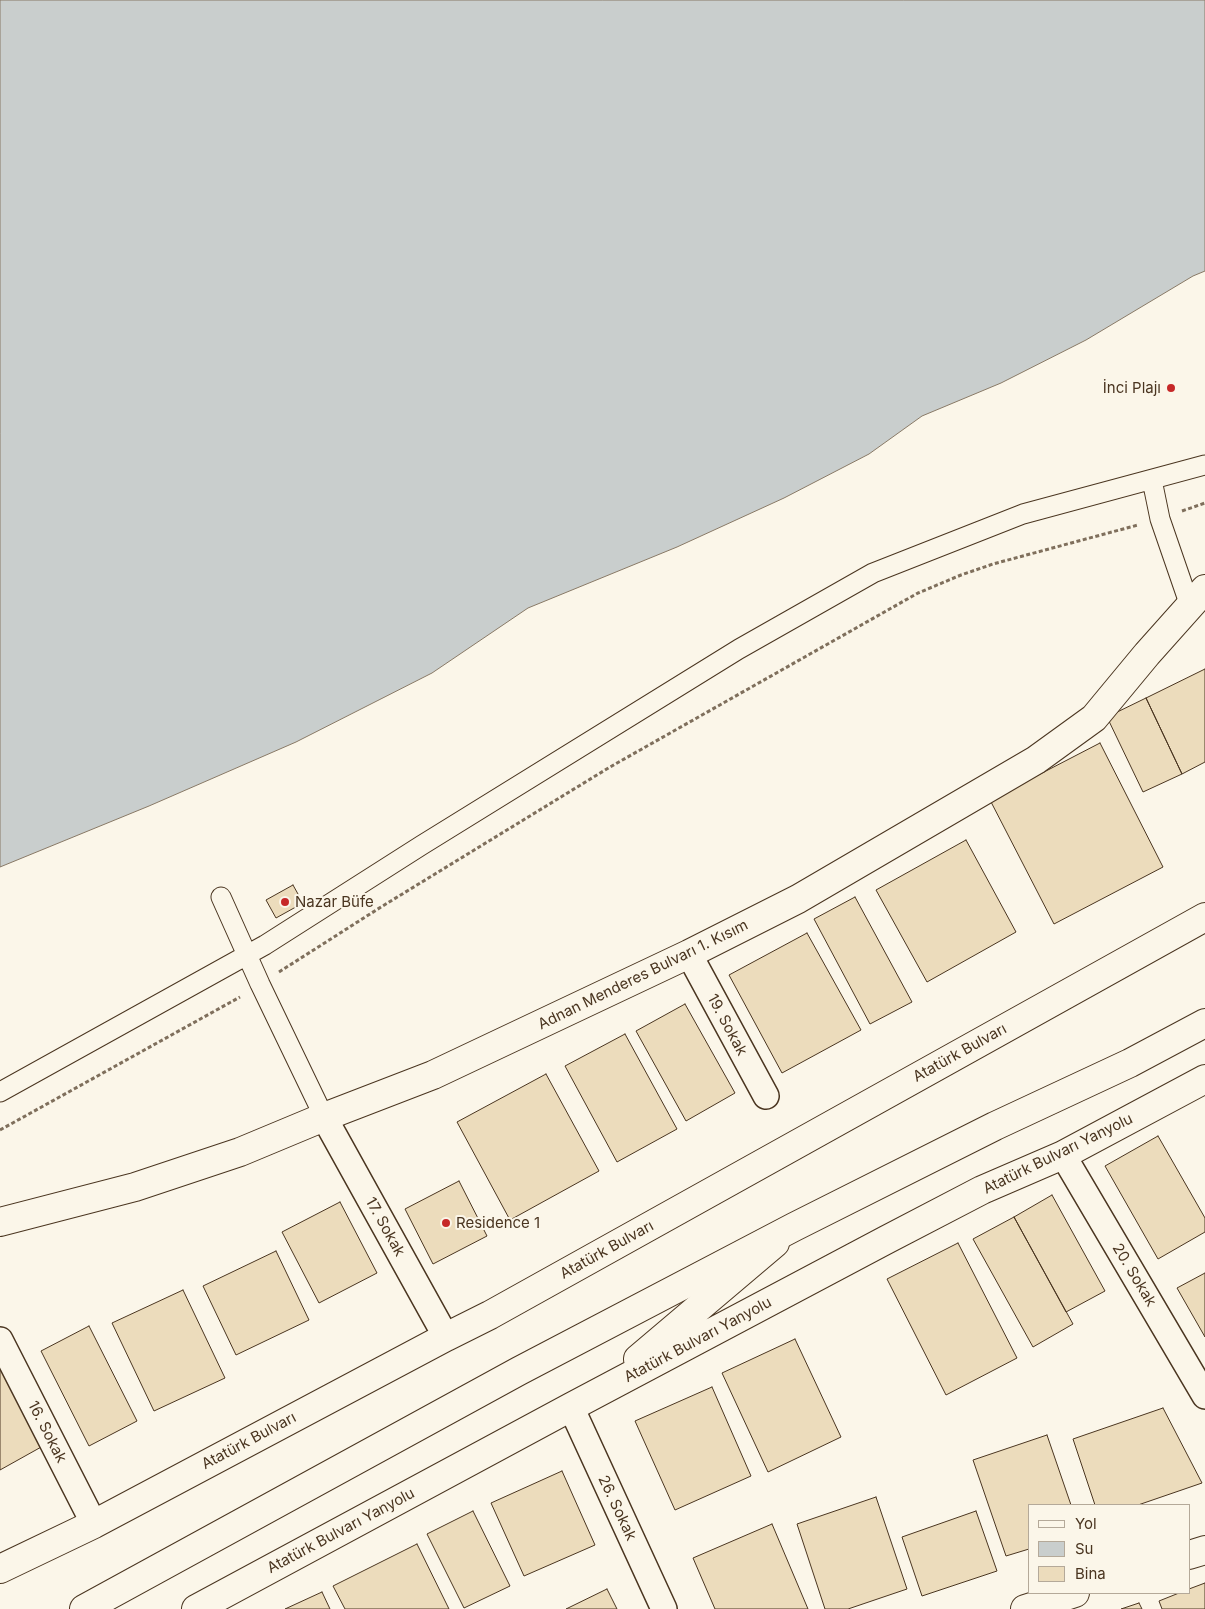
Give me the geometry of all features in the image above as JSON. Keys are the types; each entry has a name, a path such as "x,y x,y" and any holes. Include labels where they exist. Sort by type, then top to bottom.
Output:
{"main road":[{"name":"Adnan Menderes Bulvarı 1. Kısım","path":"0,1222 135,1187 240,1152 432,1075 689,954 798,899 1036,760 1094,718 1147,654 1200,599"},
{"name":"Atatürk Bulvarı","path":"0,1569 94,1524 490,1315 1205,917"},
{"path":"84,1609 519,1371 794,1227 995,1126 1130,1062 1205,1023"},
{"name":"Atatürk Bulvarı Yanyolu","path":"196,1609 571,1407 947,1208 982,1190 1062,1155 1205,1078"},
{"path":"601,1391 794,1227"},
{"path":"1190,1555 1205,1550"},
{"path":"1025,1609 1071,1594"}],"street":[{"path":"0,1092 265,945 439,834 739,649 873,573 1023,514 1205,465"},
{"path":"1152,480 1160,518 1200,599"},
{"path":"221,898 324,1117"},
{"name":"19. Sokak","path":"689,954 766,1096"},
{"name":"17. Sokak","path":"324,1117 446,1337"},
{"name":"20. Sokak","path":"1062,1155 1205,1396"},
{"name":"16. Sokak","path":"0,1340 94,1524"},
{"name":"26. Sokak","path":"571,1407 664,1609"}],"path":[{"path":"0,1130 225,1006 381,907 610,767 918,592 961,574 993,564 1160,518 1205,503"}],"water":[{"path":"0,0 1205,0 1205,271 1193,276 1086,340 1001,383 922,416 869,454 784,498 677,547 528,608 432,673 296,742 149,806 0,867"}],"building":[{"path":"1205,669 1205,762 1182,774 1146,698"},
{"path":"1146,698 1182,774 1143,792 1107,717"},
{"path":"1100,743 1163,867 1054,924 990,800"},
{"path":"966,840 1016,932 927,982 876,890"},
{"path":"293,885 303,903 276,918 266,900"},
{"path":"855,897 912,1002 870,1024 814,919"},
{"path":"807,933 861,1030 782,1073 729,975"},
{"path":"685,1004 735,1093 686,1121 636,1031"},
{"path":"625,1034 677,1129 617,1162 565,1066"},
{"path":"546,1074 599,1171 510,1220 457,1122"},
{"path":"1158,1136 1205,1218 1205,1232 1158,1259 1105,1166"},
{"name":"Residence 1","path":"459,1181 487,1236 433,1264 405,1209"},
{"path":"1052,1195 1105,1291 1066,1312 1014,1217"},
{"path":"340,1202 377,1273 319,1303 282,1232"},
{"path":"1014,1217 1073,1324 1033,1347 973,1239"},
{"path":"958,1243 1017,1358 946,1395 887,1279"},
{"path":"276,1251 309,1320 236,1355 203,1286"},
{"path":"1205,1273 1205,1337 1177,1288"},
{"path":"183,1290 225,1378 154,1411 112,1323"},
{"path":"89,1326 137,1421 89,1446 41,1351"},
{"path":"795,1339 841,1437 768,1472 722,1373"},
{"path":"0,1368 43,1446 0,1470"},
{"path":"712,1387 751,1476 675,1510 635,1421"},
{"path":"1163,1408 1202,1483 1141,1504 1095,1504 1073,1439"},
{"path":"1047,1435 1071,1504 1028,1504 1028,1549 1006,1556 973,1460"},
{"path":"562,1471 595,1545 524,1576 491,1503"},
{"path":"876,1497 907,1589 848,1609 825,1609 797,1524"},
{"path":"473,1511 510,1586 464,1608 427,1534"},
{"path":"976,1511 997,1571 922,1596 902,1537"},
{"path":"772,1524 808,1609 715,1609 693,1558"},
{"path":"417,1544 449,1609 345,1609 333,1586"},
{"path":"1205,1583 1205,1609 1162,1609 1159,1601 1176,1594 1190,1594 1190,1589"},
{"path":"607,1589 617,1609 566,1609"},
{"path":"322,1592 330,1609 285,1609"},
{"path":"1139,1603 1142,1609 1121,1609"}],"place":[{"name":"İnci Plajı","path":"1171,388"},
{"name":"Nazar Büfe","path":"285,902"},
{"name":"Residence 1","path":"446,1223"}]}
